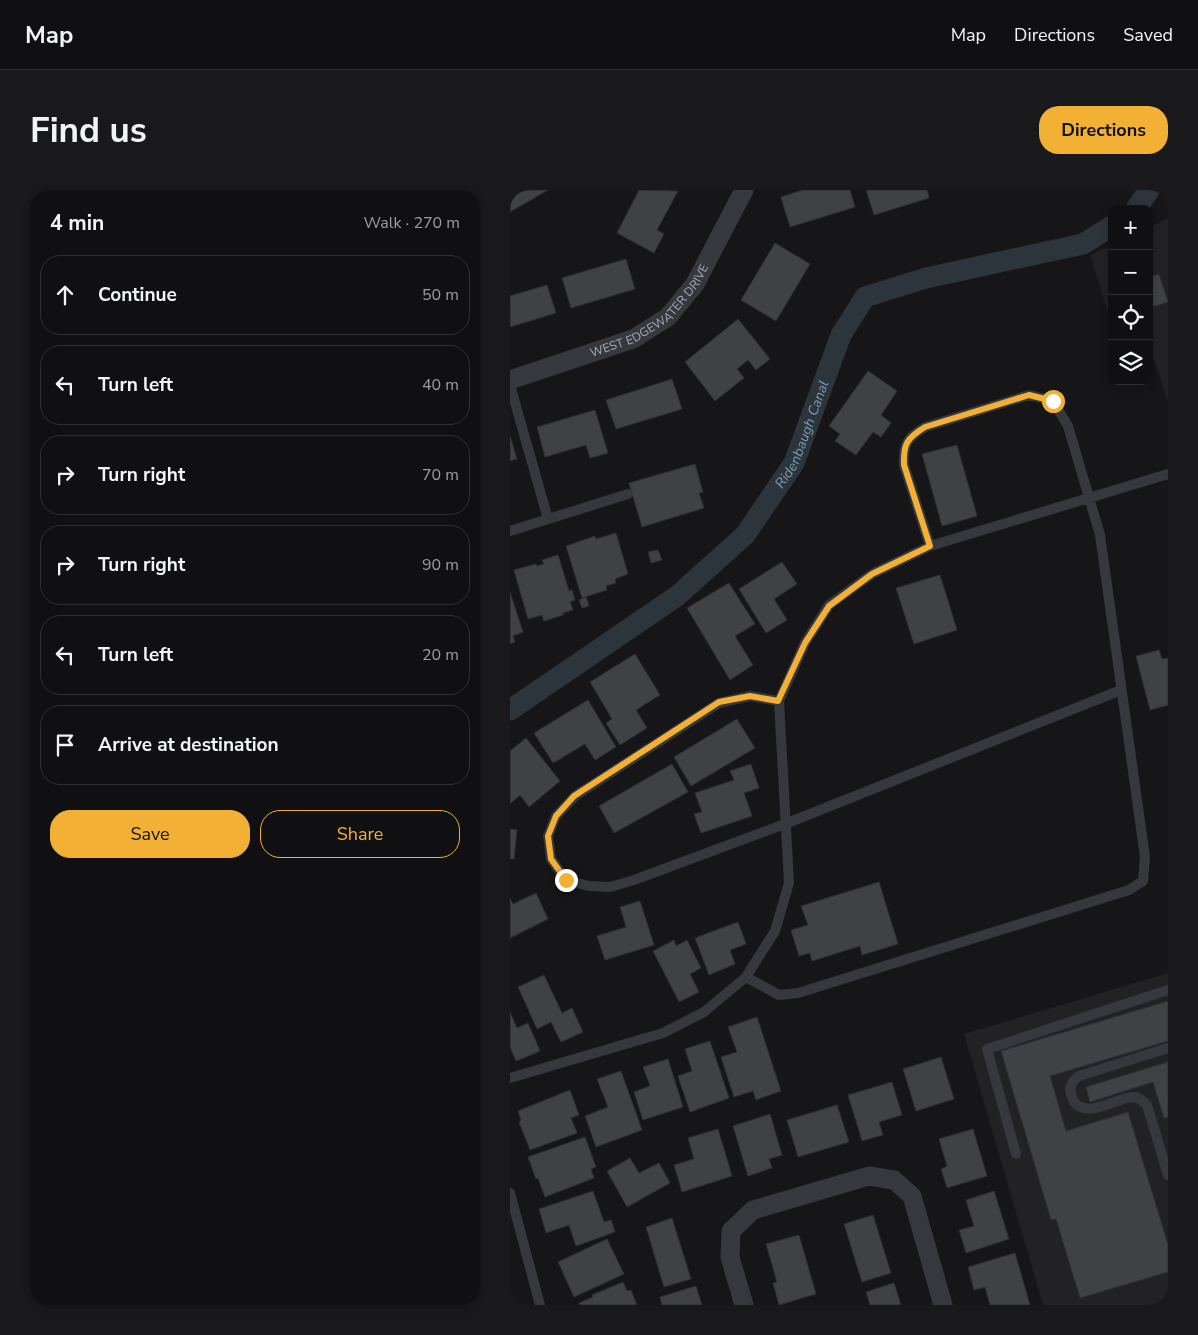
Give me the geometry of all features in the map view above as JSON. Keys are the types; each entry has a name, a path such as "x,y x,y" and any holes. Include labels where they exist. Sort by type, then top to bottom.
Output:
{"street":[{"name":"WEST EDGEWATER DRIVE","path":"510,380 633,339 668,317 695,284 744,190"},
{"path":"744,1305 730,1256 732,1231 753,1210 869,1176 894,1180 912,1196 943,1305"}],"lane":[{"path":"510,386 548,519"},
{"path":"746,977 779,995 798,993 1129,890 1143,882 1145,857 1100,535 1068,426 1053,401 1029,395 925,427 914,434 907,443 904,453 904,465 930,546"},
{"path":"510,1078 663,1033 704,1012 746,977 775,930 789,883 778,701 805,643 829,606 872,574 930,546 1168,474"},
{"path":"510,531 628,494"},
{"path":"778,701 750,696 719,702 574,796 556,816 548,836 551,859 566,880 588,886 610,886 634,880 786,824 1121,690"},
{"path":"1016,1154 987,1049 1168,990"},
{"path":"1168,1048 1079,1076 1070,1089 1074,1103 1082,1108 1090,1109 1134,1097 1141,1099 1147,1105 1166,1158 1168,1175"},
{"path":"510,1193 540,1305"}],"shaded area":[{"path":"1168,218 1168,402 1153,357 1153,226"},
{"path":"1108,247 1108,312 1090,255"},
{"path":"1168,973 1168,1305 1043,1305 964,1034"}],"building":[{"path":"510,190 548,190 510,212"},
{"path":"639,190 678,191 657,230 664,234 654,253 617,233"},
{"path":"803,190 850,190 855,207 790,227 781,197"},
{"path":"866,190 927,190 929,198 874,215"},
{"path":"775,243 810,264 776,321 741,300"},
{"path":"626,259 635,289 571,308 562,278"},
{"path":"1159,274 1168,302 1153,307 1153,295 1153,276"},
{"path":"547,285 556,313 510,327 510,296"},
{"path":"738,319 770,359 756,370 748,360 737,369 744,378 715,401 685,362"},
{"path":"868,371 897,391 881,415 891,423 881,437 873,432 856,455 835,441 840,434 829,426"},
{"path":"672,379 682,409 616,429 606,400"},
{"path":"595,410 608,453 590,458 586,445 545,457 537,427"},
{"path":"510,436 517,459 510,461"},
{"path":"957,445 977,516 942,526 922,454"},
{"path":"695,464 703,492 699,493 704,508 642,527 629,483"},
{"path":"616,533 628,574 615,579 616,583 606,586 607,590 582,598 566,546 595,536 596,539"},
{"path":"658,550 662,560 651,563 648,552"},
{"path":"558,555 569,591 572,590 575,600 570,602 573,610 544,621 542,615 528,619 514,570 536,564 537,566 544,564 542,560"},
{"path":"782,562 797,584 774,599 787,620 766,633 739,589"},
{"path":"940,575 957,630 914,644 896,588"},
{"path":"729,583 755,624 735,636 753,665 730,680 687,608"},
{"path":"510,592 523,632 513,636 515,642 510,644"},
{"path":"586,597 589,606 582,608 579,600"},
{"path":"1159,650 1162,659 1168,658 1168,705 1150,710 1136,656"},
{"path":"635,654 660,695 636,710 647,728 620,745 606,723 612,719 590,682"},
{"path":"588,700 616,747 595,760 585,744 553,763 534,733"},
{"path":"737,719 755,748 691,786 674,757"},
{"path":"526,738 560,781 529,807 520,795 510,804 510,751"},
{"path":"672,764 688,792 614,833 599,806"},
{"path":"751,764 759,788 744,793 752,816 701,833 694,814 702,812 695,793 734,780 730,771"},
{"path":"510,829 517,830 514,859 510,859"},
{"path":"879,882 898,944 862,955 860,946 812,961 810,953 799,956 791,930 808,925 801,906"},
{"path":"536,893 548,919 510,938 510,898 513,904"},
{"path":"640,901 654,945 605,960 597,936 626,927 620,907"},
{"path":"738,922 746,944 730,950 735,964 709,975 695,938"},
{"path":"674,940 676,946 687,940 701,968 690,974 699,992 679,1002 653,951"},
{"path":"544,975 562,1013 572,1008 583,1032 561,1042 551,1022 537,1029 518,987"},
{"path":"1168,1001 1168,1041 1050,1076 1066,1131 1128,1112 1168,1245 1168,1272 1080,1298 1056,1219 1051,1220 1001,1051"},
{"path":"510,1012 517,1028 528,1023 540,1051 516,1061 510,1047"},
{"path":"757,1017 781,1091 756,1100 753,1091 734,1097 721,1057 737,1052 728,1027"},
{"path":"710,1041 729,1098 690,1112 678,1076 692,1071 685,1049"},
{"path":"941,1057 954,1099 916,1111 903,1069"},
{"path":"668,1059 683,1107 643,1120 634,1092 650,1086 643,1067"},
{"path":"1168,1062 1168,1117 1164,1118 1153,1082 1090,1102 1086,1087"},
{"path":"621,1071 642,1130 596,1147 585,1116 608,1107 597,1079"},
{"path":"892,1082 902,1115 879,1122 883,1135 862,1141 848,1095"},
{"path":"570,1090 579,1115 571,1118 577,1133 530,1150 519,1122 521,1120 518,1111"},
{"path":"837,1105 849,1142 798,1157 787,1120"},
{"path":"770,1114 782,1155 769,1159 772,1168 748,1176 733,1126"},
{"path":"718,1129 732,1176 682,1192 674,1165 694,1159 688,1138"},
{"path":"973,1129 987,1176 947,1188 941,1169 947,1166 939,1139"},
{"path":"585,1137 596,1167 591,1169 594,1178 545,1197 528,1157"},
{"path":"630,1158 639,1173 659,1163 670,1183 627,1207 607,1171"},
{"path":"593,1191 604,1222 611,1220 615,1232 576,1246 569,1225 546,1233 539,1209"},
{"path":"994,1191 1009,1239 966,1253 959,1230 974,1226 966,1200"},
{"path":"873,1215 891,1273 862,1282 844,1224"},
{"path":"672,1218 691,1279 664,1287 646,1227"},
{"path":"799,1235 816,1294 779,1305 773,1283 777,1282 766,1244"},
{"path":"607,1239 624,1274 574,1297 558,1262"},
{"path":"1015,1253 1030,1305 990,1305 985,1287 974,1290 968,1267"},
{"path":"623,1282 627,1291 631,1290 637,1305 579,1305 579,1303 593,1297 592,1295"},
{"path":"894,1283 901,1305 870,1305 866,1292"},
{"path":"696,1286 702,1305 662,1305 660,1297"}],"waterway":[{"name":"Ridenbaugh Canal","path":"1139,205 1149,190"},
{"name":"Ridenbaugh Canal","path":"510,710 677,596 745,535 794,463 841,335 865,297 926,278 1083,244 1108,228"}],"route":[{"path":"566,880 551,859 548,836 556,816 574,796 719,702 750,696 778,701 805,643 829,606 872,574 930,546 904,465 904,453 907,443 914,434 925,427 1029,395 1053,401"}]}
